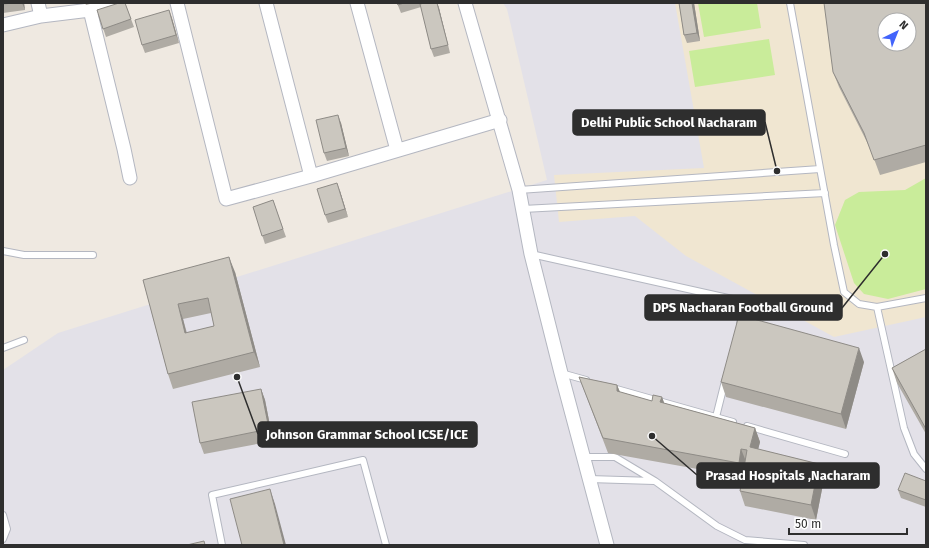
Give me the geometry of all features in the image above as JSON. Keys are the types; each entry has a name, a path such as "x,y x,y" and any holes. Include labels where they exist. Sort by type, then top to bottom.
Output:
{"street":[{"path":"38,3 41,16"},
{"path":"3,25 41,16 90,10 114,3"},
{"path":"177,3 226,199 311,176 500,120"},
{"path":"266,3 311,176"},
{"path":"357,3 396,150"},
{"path":"465,3 519,190 531,254 607,545"},
{"path":"90,10 130,178"}],"lane":[{"path":"790,3 844,292 859,304 877,307 926,298"},
{"path":"519,190 820,169"},
{"path":"522,209 825,193"},
{"path":"3,251 24,255 93,255"},
{"path":"531,254 746,302 738,332"},
{"path":"877,307 904,428 914,454 926,469"},
{"path":"3,348 24,340"},
{"path":"716,417 728,371"},
{"path":"561,373 590,381"},
{"path":"605,386 845,454"},
{"path":"584,457 615,457 655,481 717,526 745,540 804,545"},
{"path":"222,545 212,495 363,460 386,545"},
{"path":"589,479 655,481"},
{"path":"3,515 7,529 3,539"}],"shaded area":[{"path":"503,3 926,3 926,545 3,545 3,370 58,333 547,180 507,9"},
{"path":"675,3 926,3 926,317 834,337 686,256 635,216 559,222 554,175 704,168"}],"green space":[{"path":"698,3 757,3 761,28 704,37"},
{"path":"769,39 775,75 695,87 689,51"},
{"path":"926,178 926,289 888,299 864,294 854,283 835,225 845,200 859,192 905,190"}],"building":[{"path":"119,3 125,3 131,19 103,29 97,10"},
{"path":"437,3 448,45 431,49 420,4"},
{"path":"679,3 692,3 697,33 684,35"},
{"path":"824,3 926,3 926,145 874,160 864,133 833,72"},
{"path":"169,10 176,35 142,45 135,20"},
{"path":"338,115 346,148 324,153 316,120"},
{"path":"337,183 345,209 325,215 317,189"},
{"path":"273,200 283,229 262,236 253,207"},
{"path":"229,257 254,352 168,374 143,280","holes":["208,298 214,326 185,333 178,304"]},
{"path":"739,315 859,348 841,414 721,382"},
{"path":"926,349 926,429 892,368"},
{"path":"579,377 617,385 617,391 652,401 653,395 662,397 660,402 755,428 750,447 819,464 811,505 740,491 747,450 741,449 739,463 603,438"},
{"path":"261,389 269,429 200,443 192,402"},
{"path":"905,473 926,481 926,500 898,490"},
{"path":"270,489 284,545 242,545 230,499"},
{"path":"204,541 205,545 187,545"}],"place":[{"name":"Delhi Public School Nacharam","path":"777,171"},
{"name":"DPS Nacharan Football Ground","path":"885,254"},
{"name":"Johnson Grammar School ICSE/ICE","path":"237,377"},
{"name":"Prasad Hospitals ,Nacharam","path":"652,436"}]}
